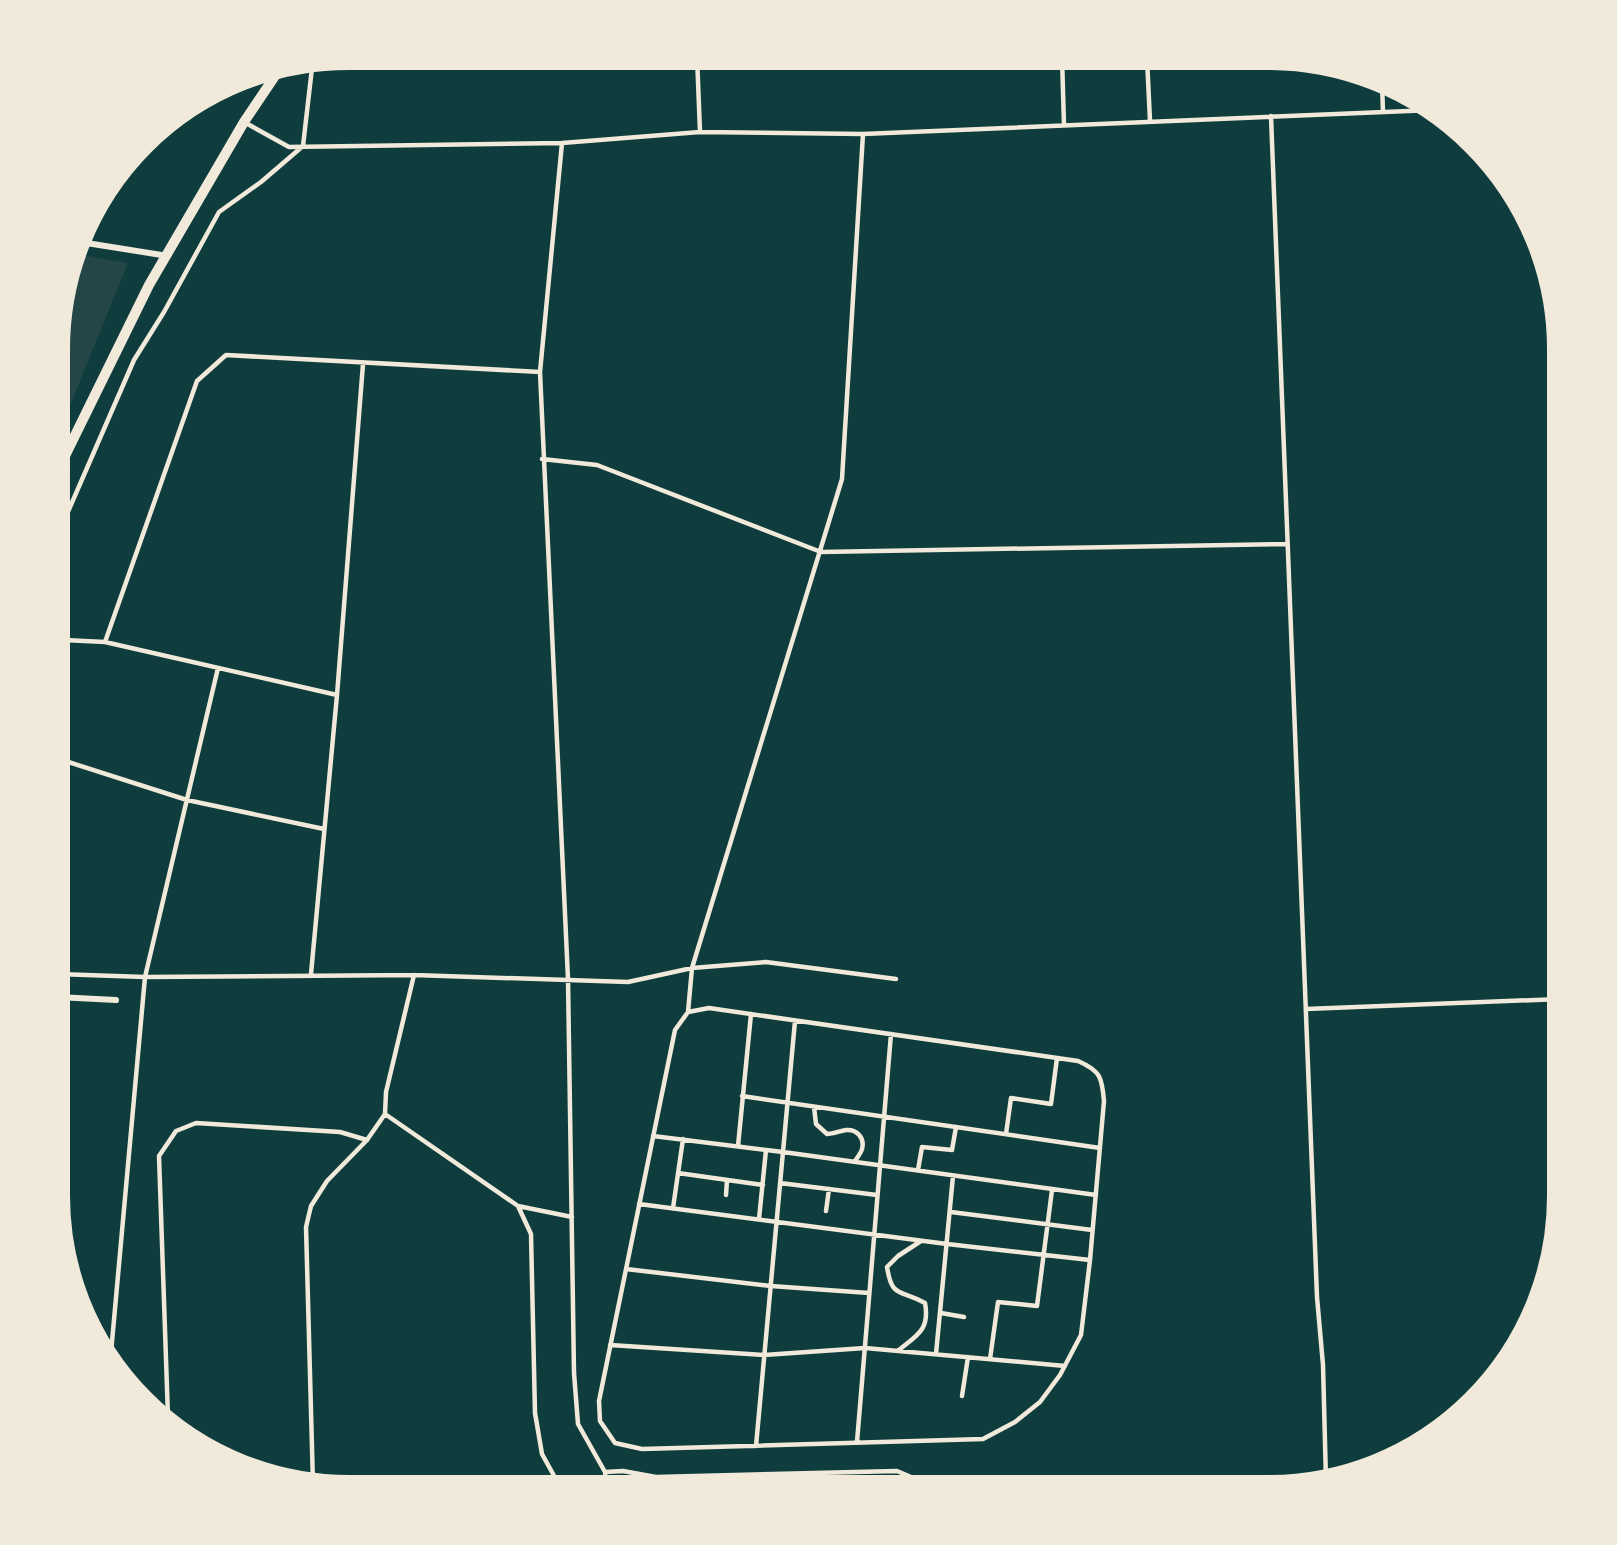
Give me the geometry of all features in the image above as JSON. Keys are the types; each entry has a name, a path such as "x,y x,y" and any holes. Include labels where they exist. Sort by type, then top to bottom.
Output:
{"street":[{"path":"66,454 149,285 168,256 244,122 274,76"},
{"path":"87,243 168,256"},
{"path":"66,997 116,1000"}],"lane":[{"path":"697,66 700,132"},
{"path":"1062,66 1064,125"},
{"path":"1148,66 1150,121"},
{"path":"66,518 134,360 164,312 219,212 261,182 303,147 312,68"},
{"path":"1382,90 1383,112"},
{"path":"244,122 289,147 303,147 562,143 700,132 863,134 1420,110"},
{"path":"1271,116 1326,1473"},
{"path":"688,1012 709,1008 1078,1061 1093,1068 1102,1080 1104,1101 1081,1335 1065,1366 1040,1402 1015,1422 984,1439 642,1449 615,1443 600,1421 599,1401 675,1030 688,1012 692,968 842,479 863,134"},
{"path":"562,143 540,372 542,459 568,979 574,1373 578,1424 605,1472 606,1479"},
{"path":"105,642 197,381 226,355 540,372"},
{"path":"311,974 337,695 363,364"},
{"path":"542,459 597,465 821,552 1287,543"},
{"path":"66,640 105,642 337,695"},
{"path":"111,1349 145,977 218,668"},
{"path":"66,762 188,800 324,829"},
{"path":"66,974 145,977 414,975 628,982 692,968 766,962 896,979"},
{"path":"313,1477 306,1227 311,1206 327,1181 367,1140 385,1114 387,1092 414,975"},
{"path":"1306,1009 1551,999"},
{"path":"738,1146 751,1014"},
{"path":"756,1446 795,1021"},
{"path":"857,1442 891,1034"},
{"path":"1006,1134 1011,1098 1050,1104 1057,1058"},
{"path":"742,1096 1100,1148"},
{"path":"814,1107 816,1124 827,1134 847,1130 853,1130 859,1134 862,1148 855,1161"},
{"path":"385,1114 518,1206 572,1217"},
{"path":"168,1414 159,1156 176,1131 196,1123 340,1132 367,1140"},
{"path":"918,1170 922,1147 952,1150 956,1127"},
{"path":"653,1136 855,1161 1096,1195"},
{"path":"672,1208 683,1139"},
{"path":"759,1219 766,1150"},
{"path":"678,1173 763,1185"},
{"path":"936,1354 953,1176"},
{"path":"726,1196 727,1180"},
{"path":"780,1183 877,1195"},
{"path":"826,1211 829,1189"},
{"path":"990,1359 998,1302 1037,1306 1052,1190"},
{"path":"639,1204 947,1245 1090,1260"},
{"path":"518,1206 531,1234 535,1413 542,1454 556,1479"},
{"path":"951,1212 1092,1230"},
{"path":"899,1350 921,1332 928,1317 924,1303 914,1297 898,1293 889,1284 887,1267 898,1256 921,1241"},
{"path":"626,1269 771,1286 869,1293"},
{"path":"941,1313 964,1317"},
{"path":"610,1345 764,1356 865,1348 1065,1366"},
{"path":"962,1396 968,1357"},
{"path":"605,1472 623,1471 656,1477 897,1471 916,1479"}],"shaded area":[{"path":"82,255 128,263 66,415 68,312"}]}
